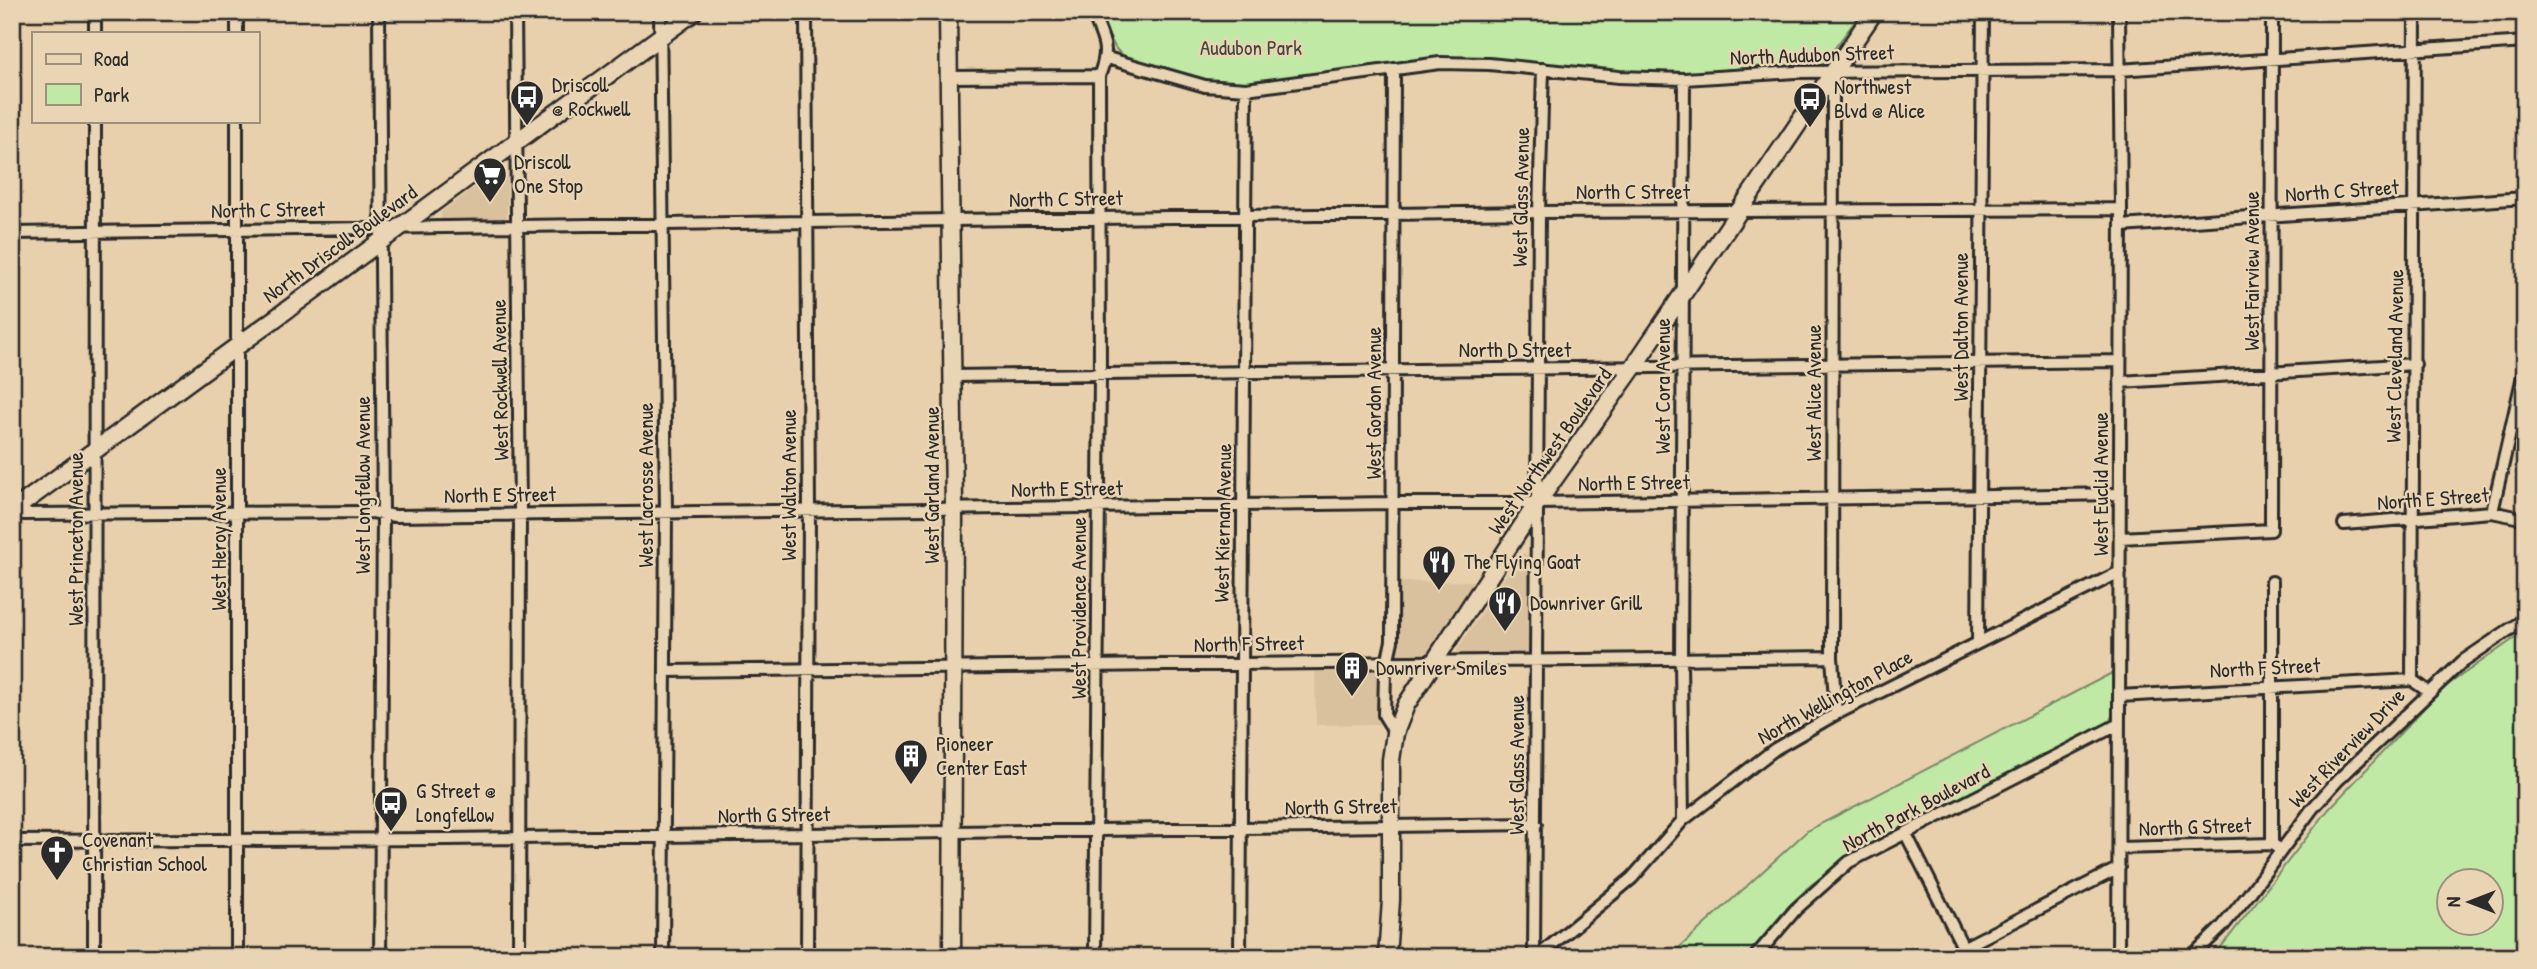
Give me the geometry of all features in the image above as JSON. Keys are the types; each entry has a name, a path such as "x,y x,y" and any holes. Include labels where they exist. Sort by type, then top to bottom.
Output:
{"main road":[{"name":"North Driscoll Boulevard","path":"15,509 238,345 381,234 400,227 694,12"},
{"name":"West Garland Avenue","path":"948,12 954,509 952,957"},
{"name":"West Northwest Boulevard","path":"1387,957 1390,922 1391,760 1395,733 1406,705 1537,503 1632,369 1874,12"}],"street":[{"path":"95,12 95,32"},
{"path":"237,12 237,32"},
{"name":"West Longfellow Avenue","path":"379,12 383,514 380,957"},
{"name":"West Rockwell Avenue","path":"515,12 520,514 519,957"},
{"name":"West Lacrosse Avenue","path":"660,12 666,512 663,957"},
{"name":"West Walton Avenue","path":"806,12 809,509 807,957"},
{"path":"1092,12 1104,42 1107,58"},
{"name":"West Dalton Avenue","path":"1978,642 1983,12"},
{"name":"West Euclid Avenue","path":"2118,957 2121,209 2119,12"},
{"name":"West Fairview Avenue","path":"2120,538 2271,530 2272,12"},
{"name":"West Cleveland Avenue","path":"2412,680 2415,12"},
{"name":"North Audubon Street","path":"1107,58 1205,86 1245,89 1453,63 1619,77 1684,79 1763,73 2119,70 2525,42"},
{"name":"West Providence Avenue","path":"1095,957 1100,76 1107,58"},
{"name":"West Gordon Avenue","path":"1394,69 1392,640 1385,673 1384,715 1395,733"},
{"name":"West Glass Avenue","path":"1536,957 1539,212 1543,69"},
{"name":"West Alice Avenue","path":"1833,72 1832,657 1836,714"},
{"path":"948,77 1100,76"},
{"name":"West Cora Avenue","path":"1683,820 1681,660 1684,79"},
{"name":"West Kiernan Avenue","path":"1240,957 1245,89"},
{"name":"West Princeton Avenue","path":"94,957 95,122"},
{"name":"West Heroy Avenue","path":"237,122 237,957"},
{"name":"North C Street","path":"2120,226 2525,198"},
{"name":"North C Street","path":"400,227 1539,212 2121,209"},
{"name":"North C Street","path":"12,233 237,229 381,234"},
{"name":"North D Street","path":"953,376 1683,369 2120,361"},
{"path":"2120,382 2415,364"},
{"path":"2491,512 2525,367"},
{"name":"North E Street","path":"15,509 23,514 372,512 396,516 2120,494"},
{"name":"North E Street","path":"2344,524 2491,512 2525,519"},
{"name":"North Wellington Place","path":"1536,957 1632,878 1683,820 1775,749 1836,714 2120,572"},
{"path":"2272,582 2277,847"},
{"name":"West Riverview Drive","path":"2191,957 2222,927 2249,894 2277,847 2338,780 2463,661 2525,619"},
{"name":"North F Street","path":"665,671 1832,657"},
{"path":"2412,680 2429,692"},
{"name":"North F Street","path":"2119,696 2412,680"},
{"name":"North Park Boulevard","path":"1755,957 1796,909 1849,862 2119,724"},
{"name":"North G Street","path":"12,841 520,838 1536,824"},
{"path":"1906,834 1966,952"},
{"name":"North G Street","path":"2119,848 2277,847"},
{"path":"1945,957 1966,952 2119,868"}],"shaded area":[{"path":"499,170 507,176 507,215 504,220 441,220 441,212"},
{"path":"1524,553 1532,558 1530,654 1461,658 1457,650 1518,557"},
{"path":"1476,581 1426,656 1399,657 1396,652 1397,582"},
{"path":"1377,670 1380,674 1380,724 1316,725 1315,671"}],"green space":[{"name":"Audubon Park","path":"1096,12 1862,12 1821,66 1765,66 1685,74 1628,74 1498,60 1460,60 1254,84 1206,82 1125,57 1116,49"},
{"path":"2525,631 2525,957 2209,957 2221,947 2329,809 2442,689"},
{"path":"2112,673 2112,716 2109,722 1847,858 1811,885 1787,908 1746,957 1669,957 1807,831"}],"place":[{"name":"Driscoll @ Rockwell","path":"527,127"},
{"name":"Northwest Blvd @ Alice","path":"1810,129"},
{"name":"Driscoll One Stop","path":"490,204"},
{"name":"The Flying Goat","path":"1439,592"},
{"name":"Downriver Grill","path":"1505,633"},
{"name":"Downriver Smiles","path":"1352,698"},
{"name":"Pioneer Center East","path":"911,786"},
{"name":"G Street @ Longfellow","path":"391,833"},
{"name":"Covenant Christian School","path":"57,882"}]}
